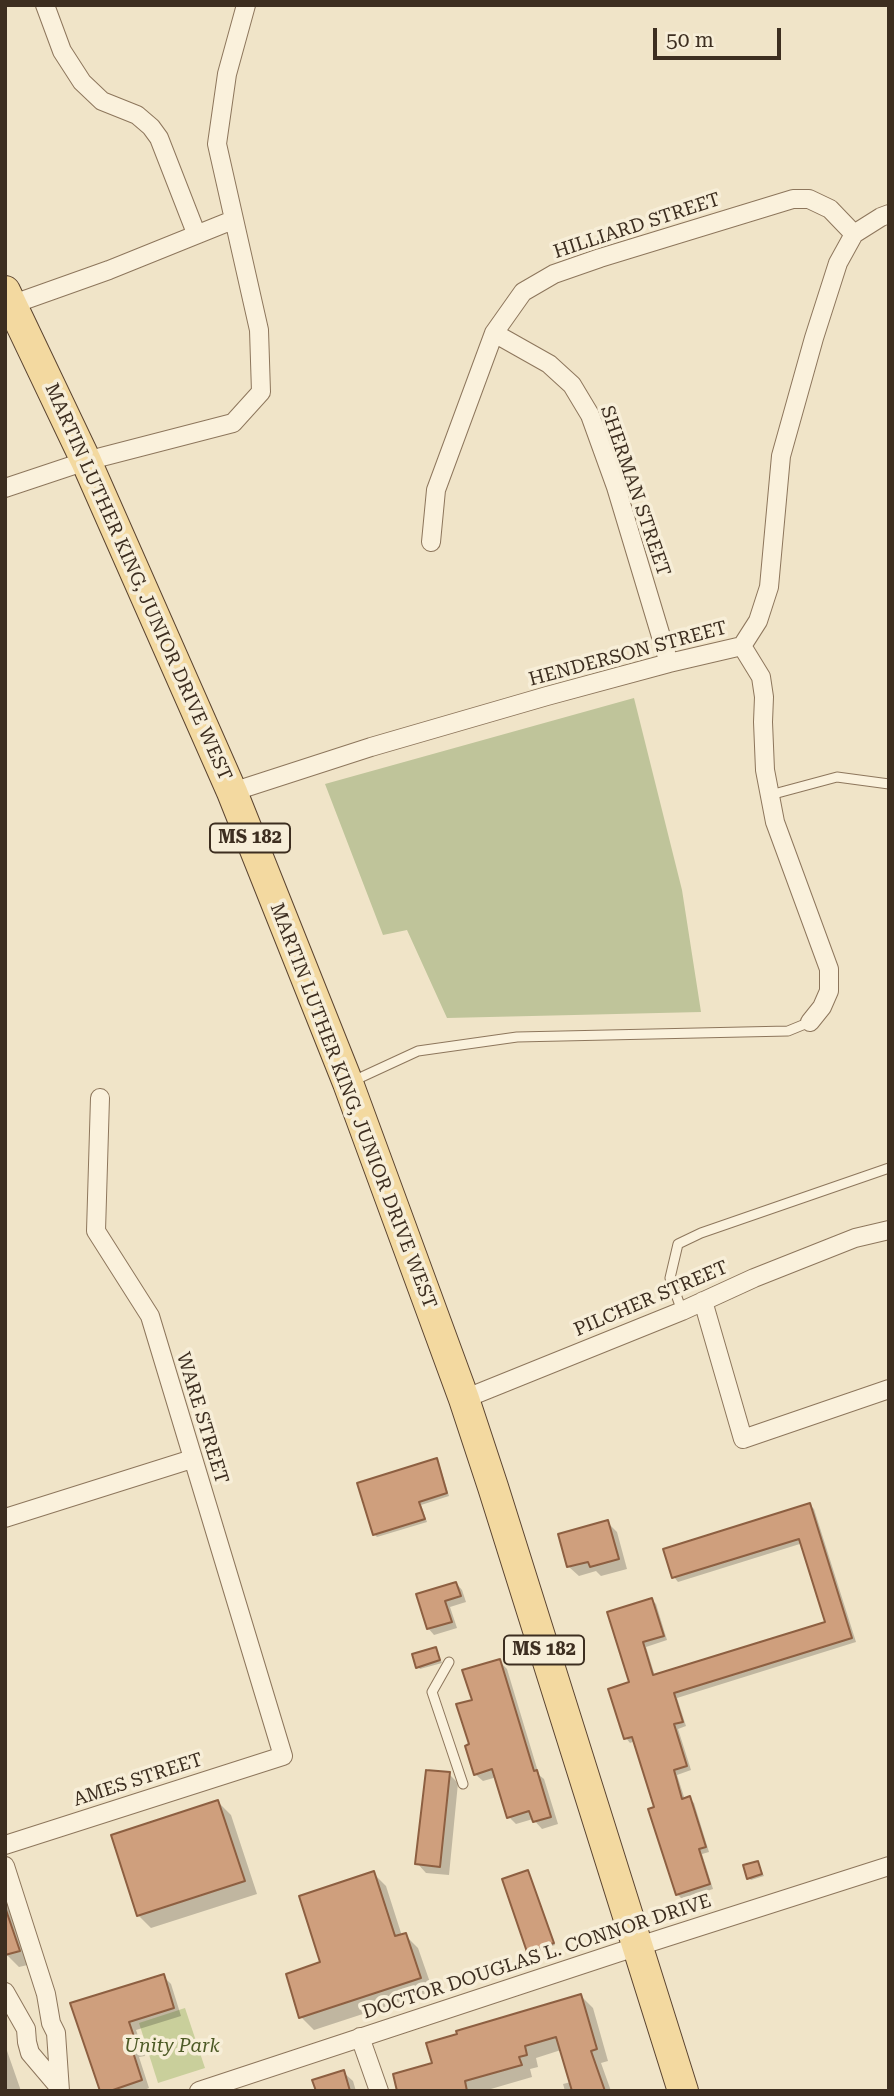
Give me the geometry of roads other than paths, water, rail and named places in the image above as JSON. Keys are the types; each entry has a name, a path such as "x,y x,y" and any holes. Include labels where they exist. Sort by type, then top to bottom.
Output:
{"main road":[{"name":"MARTIN LUTHER KING, JUNIOR DRIVE WEST","path":"8,301 86,461 232,792 348,1083 464,1399 637,1946"},
{"name":"MS 182","path":"637,1946 683,2091"}],"street":[{"path":"45,5 62,51 82,82 102,101 137,115 159,138 196,233"},
{"path":"5,488 86,461 233,423 261,393 259,330 217,144 227,74 246,5"},
{"name":"HILLIARD STREET","path":"431,541 436,490 494,332 523,292 554,274 600,258 793,200 810,200 830,209 854,234"},
{"path":"854,234 889,214"},
{"path":"8,301 109,270 233,220"},
{"name":"HENDERSON STREET","path":"232,792 383,743 669,663 743,646 758,621 769,587 781,456 838,263 854,234"},
{"name":"SHERMAN STREET","path":"494,332 549,364 572,384 590,415 669,663"},
{"path":"743,646 761,677 764,697 765,769 775,822 830,969 829,991 822,1007 810,1022"},
{"name":"WARE STREET","path":"100,1098 96,1231 150,1316 283,1756"},
{"name":"PILCHER STREET","path":"464,1399 681,1311 754,1278 855,1238 889,1230"},
{"path":"704,1301 743,1438 889,1389"},
{"path":"5,1518 192,1459"},
{"name":"AMES STREET","path":"5,1845 283,1756"},
{"path":"5,1866 56,2033 59,2089"},
{"name":"DOCTOR DOUGLAS L. CONNOR DRIVE","path":"199,2091 889,1866"},
{"path":"5,1992 26,2029 30,2053 59,2089"},
{"path":"26,2029 37,2022 51,2023"},
{"path":"360,2037 379,2091"}],"lane":[{"path":"770,795 837,777 889,784"},
{"path":"348,1083 418,1051 517,1037 788,1031 810,1022"},
{"path":"681,1311 670,1278 678,1244 701,1233 889,1168"},
{"path":"449,1661 432,1692 463,1784"}],"park label":[{"name":"Unity Park","path":"172,2046"}]}
